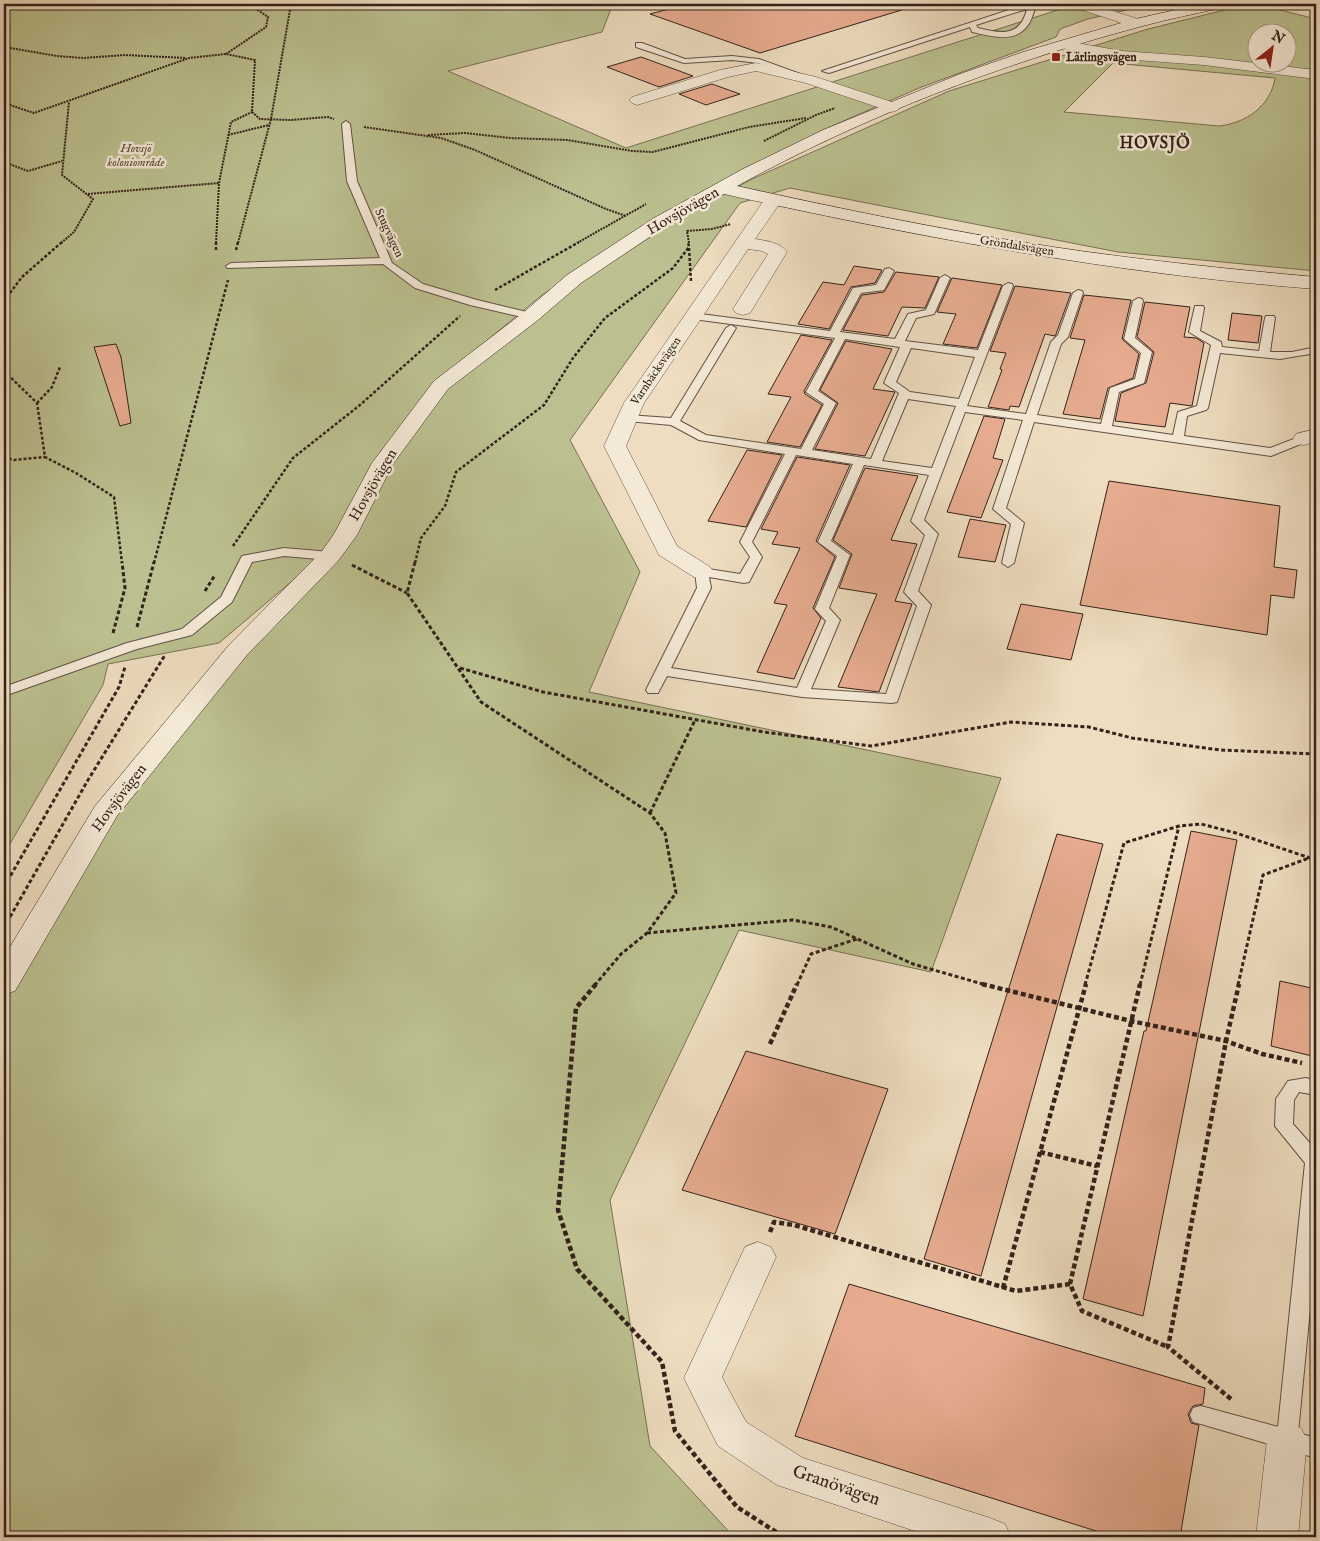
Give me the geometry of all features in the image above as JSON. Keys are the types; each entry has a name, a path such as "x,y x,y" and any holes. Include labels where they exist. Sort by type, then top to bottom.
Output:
{"street":[{"path":"1078,4 1136,24"},
{"name":"Hovsjövägen","path":"4,983 106,812 238,650 330,556 345,535 383,464 441,385 531,316 574,279 660,222 721,188 829,133 892,106 1028,55 1136,24 1219,4"},
{"path":"1066,45 1114,54 1204,61 1316,75"},
{"path":"637,100 725,73 756,67 811,80 892,106"},
{"name":"Gröndalsvägen","path":"721,188 897,226 1072,255 1177,269 1316,283"},
{"name":"Varnbäcksvägen","path":"702,572 667,550 614,446 634,403 773,200"},
{"path":"743,243 766,246 778,252 743,309"},
{"name":"Granövägen","path":"758,1257 703,1378 732,1434 791,1472 990,1537"},
{"path":"1277,1537 1302,1444"}],"lane":[{"path":"972,24 975,30 986,33 1000,35 1017,33 1025,26 1033,4"},
{"path":"826,71 1033,4"},
{"path":"639,45 684,61 732,58 768,63 811,80"},
{"name":"Stugvägen","path":"346,124 352,181 388,266 419,286 474,303 531,316"},
{"path":"232,266 385,261"},
{"path":"805,453 830,403 812,392 857,290 880,288 889,271"},
{"path":"875,463 905,392 890,383 912,316 930,312 946,278"},
{"path":"663,671 802,693 892,699 924,605 911,592 932,534 917,521 1008,286"},
{"path":"1008,563 1018,523 999,509 1056,342 1063,337 1078,294"},
{"path":"1106,429 1114,390 1140,381 1147,352 1129,339 1138,301"},
{"path":"1178,439 1182,414 1202,408 1217,344 1194,332 1199,308"},
{"path":"693,316 981,354"},
{"path":"1264,355 1270,318"},
{"path":"674,422 731,328"},
{"path":"1216,349 1264,355 1307,353 1316,350"},
{"path":"904,395 1030,418 1271,452 1310,437"},
{"path":"627,418 674,422 703,438 935,472"},
{"path":"653,690 704,588 702,572 744,579 756,557 746,542 792,451"},
{"path":"802,693 833,620 822,609 844,555 824,542 860,461"},
{"path":"4,692 101,656 187,632 227,599 247,560 284,552 330,556"},
{"path":"1201,1415 1302,1444 1316,1161 1284,1126 1285,1100 1294,1086 1306,1085 1316,1088"}],"path":[{"path":"226,54 266,27 268,17 249,4"},
{"path":"4,887 119,687 132,646 272,119 290,10 288,4"},
{"path":"4,47 57,56 83,58 125,55 189,58 226,54 255,60 252,112"},
{"path":"4,103 34,112 69,102 189,58"},
{"path":"758,144 811,117 863,97"},
{"path":"4,301 22,277 74,232 93,199 62,175 69,102"},
{"path":"252,112 260,119 290,120 328,116 346,124 441,138 475,150 606,209 626,216"},
{"path":"216,250 219,183 231,122 252,112"},
{"path":"420,135 465,133 510,138 567,140 632,151 652,152 688,144 749,126 811,117"},
{"path":"228,135 270,125"},
{"path":"4,162 28,170 62,161"},
{"path":"87,194 219,183"},
{"path":"233,546 293,458 360,405 474,303 650,202"},
{"path":"407,593 421,538 445,506 456,472 544,405 573,358 605,318 673,268 688,247 687,231 759,220"},
{"path":"37,403 49,392 60,367"},
{"path":"4,371 37,403 45,457"},
{"path":"4,458 14,460 45,457 114,496 125,588 114,631 101,656"},
{"path":"330,556 370,572 407,593 433,634 459,668 481,702 650,812 665,833 676,893 647,933 621,954 576,1008 558,1210 577,1269 662,1362 675,1430 736,1507 784,1537"},
{"path":"9,918 88,780 218,570"},
{"path":"459,668 543,692 764,732 871,746 1011,722 1089,727 1132,738 1220,750 1316,754"},
{"path":"650,812 695,720"},
{"path":"1003,1288 1124,843 1179,826 1201,824 1316,860"},
{"path":"1179,826 1131,1021 1070,1284 1082,1311 1168,1347 1232,1400"},
{"path":"1168,1347 1226,1041 1263,875 1309,858"},
{"path":"647,933 793,920 830,927 914,964 1003,990 1131,1021 1226,1041 1262,1054 1309,1065"},
{"path":"770,1044 812,954 857,939"},
{"path":"1040,1152 1097,1166"},
{"path":"794,1226 1016,1291 1070,1284"}],"green space":[{"name":"Hovsjö koloniområde","path":"4,4 608,4 612,6 602,32 448,71 626,148 1064,8 1071,4 1152,4 1088,19 1060,29 1056,37 919,88 823,130 644,226 542,295 444,376 381,451 339,536 323,555 219,643 108,664 103,685 4,854"},
{"path":"1249,4 1256,4 1316,19 1316,271 1118,252 790,188 740,203 570,440 640,572 589,692 1001,778 931,972 739,930 610,1200 650,1446 734,1537 4,1537 4,990 114,814 390,465 452,381 584,280 670,224 750,180 949,91 1148,29","holes":["1113,63 1275,78 1273,88 1263,105 1248,117 1219,126 1064,112"]}],"building":[{"path":"688,4 904,4 905,9 760,53 650,14"},
{"path":"641,57 693,76 659,87 607,67"},
{"path":"712,84 740,94 706,105 679,94"},
{"path":"854,266 882,270 875,283 851,287 829,329 798,324 823,282 844,285"},
{"path":"896,272 939,277 925,308 902,307 888,336 843,330 862,295 884,292"},
{"path":"952,278 1002,285 977,348 943,344 956,314 937,312"},
{"path":"1015,286 1071,293 1055,336 1045,334 1019,407 1010,406 1009,410 988,407 1002,370 1000,369 1006,353 990,351"},
{"path":"1084,295 1131,300 1122,339 1139,354 1133,378 1108,388 1100,419 1063,414 1085,340 1070,338"},
{"path":"1145,302 1190,307 1184,337 1196,338 1204,343 1192,406 1170,403 1165,427 1115,421 1121,393 1146,383 1154,352 1137,337"},
{"path":"1232,313 1262,316 1258,343 1228,340"},
{"path":"801,335 832,340 804,391 805,394 822,405 800,447 767,442 791,397 768,394"},
{"path":"846,341 892,349 873,389 895,392 865,456 815,449 838,403 820,390"},
{"path":"116,344 121,357 131,423 120,426 94,347"},
{"path":"984,416 1005,419 993,458 1003,460 981,518 947,512"},
{"path":"747,450 782,455 746,527 708,521"},
{"path":"797,457 850,465 816,541 835,557 813,608 821,618 794,679 757,672 787,605 774,603 800,548 772,544 778,532 761,529"},
{"path":"865,468 918,476 891,540 917,544 895,601 912,604 879,692 838,687 877,594 839,588 852,554 833,540"},
{"path":"1109,481 1280,506 1274,567 1297,570 1294,598 1271,595 1267,635 1080,605"},
{"path":"970,519 1006,525 995,562 958,557"},
{"path":"1021,604 1083,614 1071,660 1007,649"},
{"path":"1191,831 1237,840 1143,1316 1083,1299"},
{"path":"1057,834 1103,844 981,1276 924,1259"},
{"path":"1280,981 1316,989 1316,1057 1271,1046"},
{"path":"746,1051 888,1089 835,1234 682,1190"},
{"path":"849,1284 1205,1388 1203,1404 1193,1406 1188,1414 1191,1423 1199,1425 1180,1537 1115,1537 795,1436"}],"place":[{"name":"Lärlingsvägen","path":"1056,57"}],"district":[{"name":"HOVSJÖ","path":"1155,144"}]}
